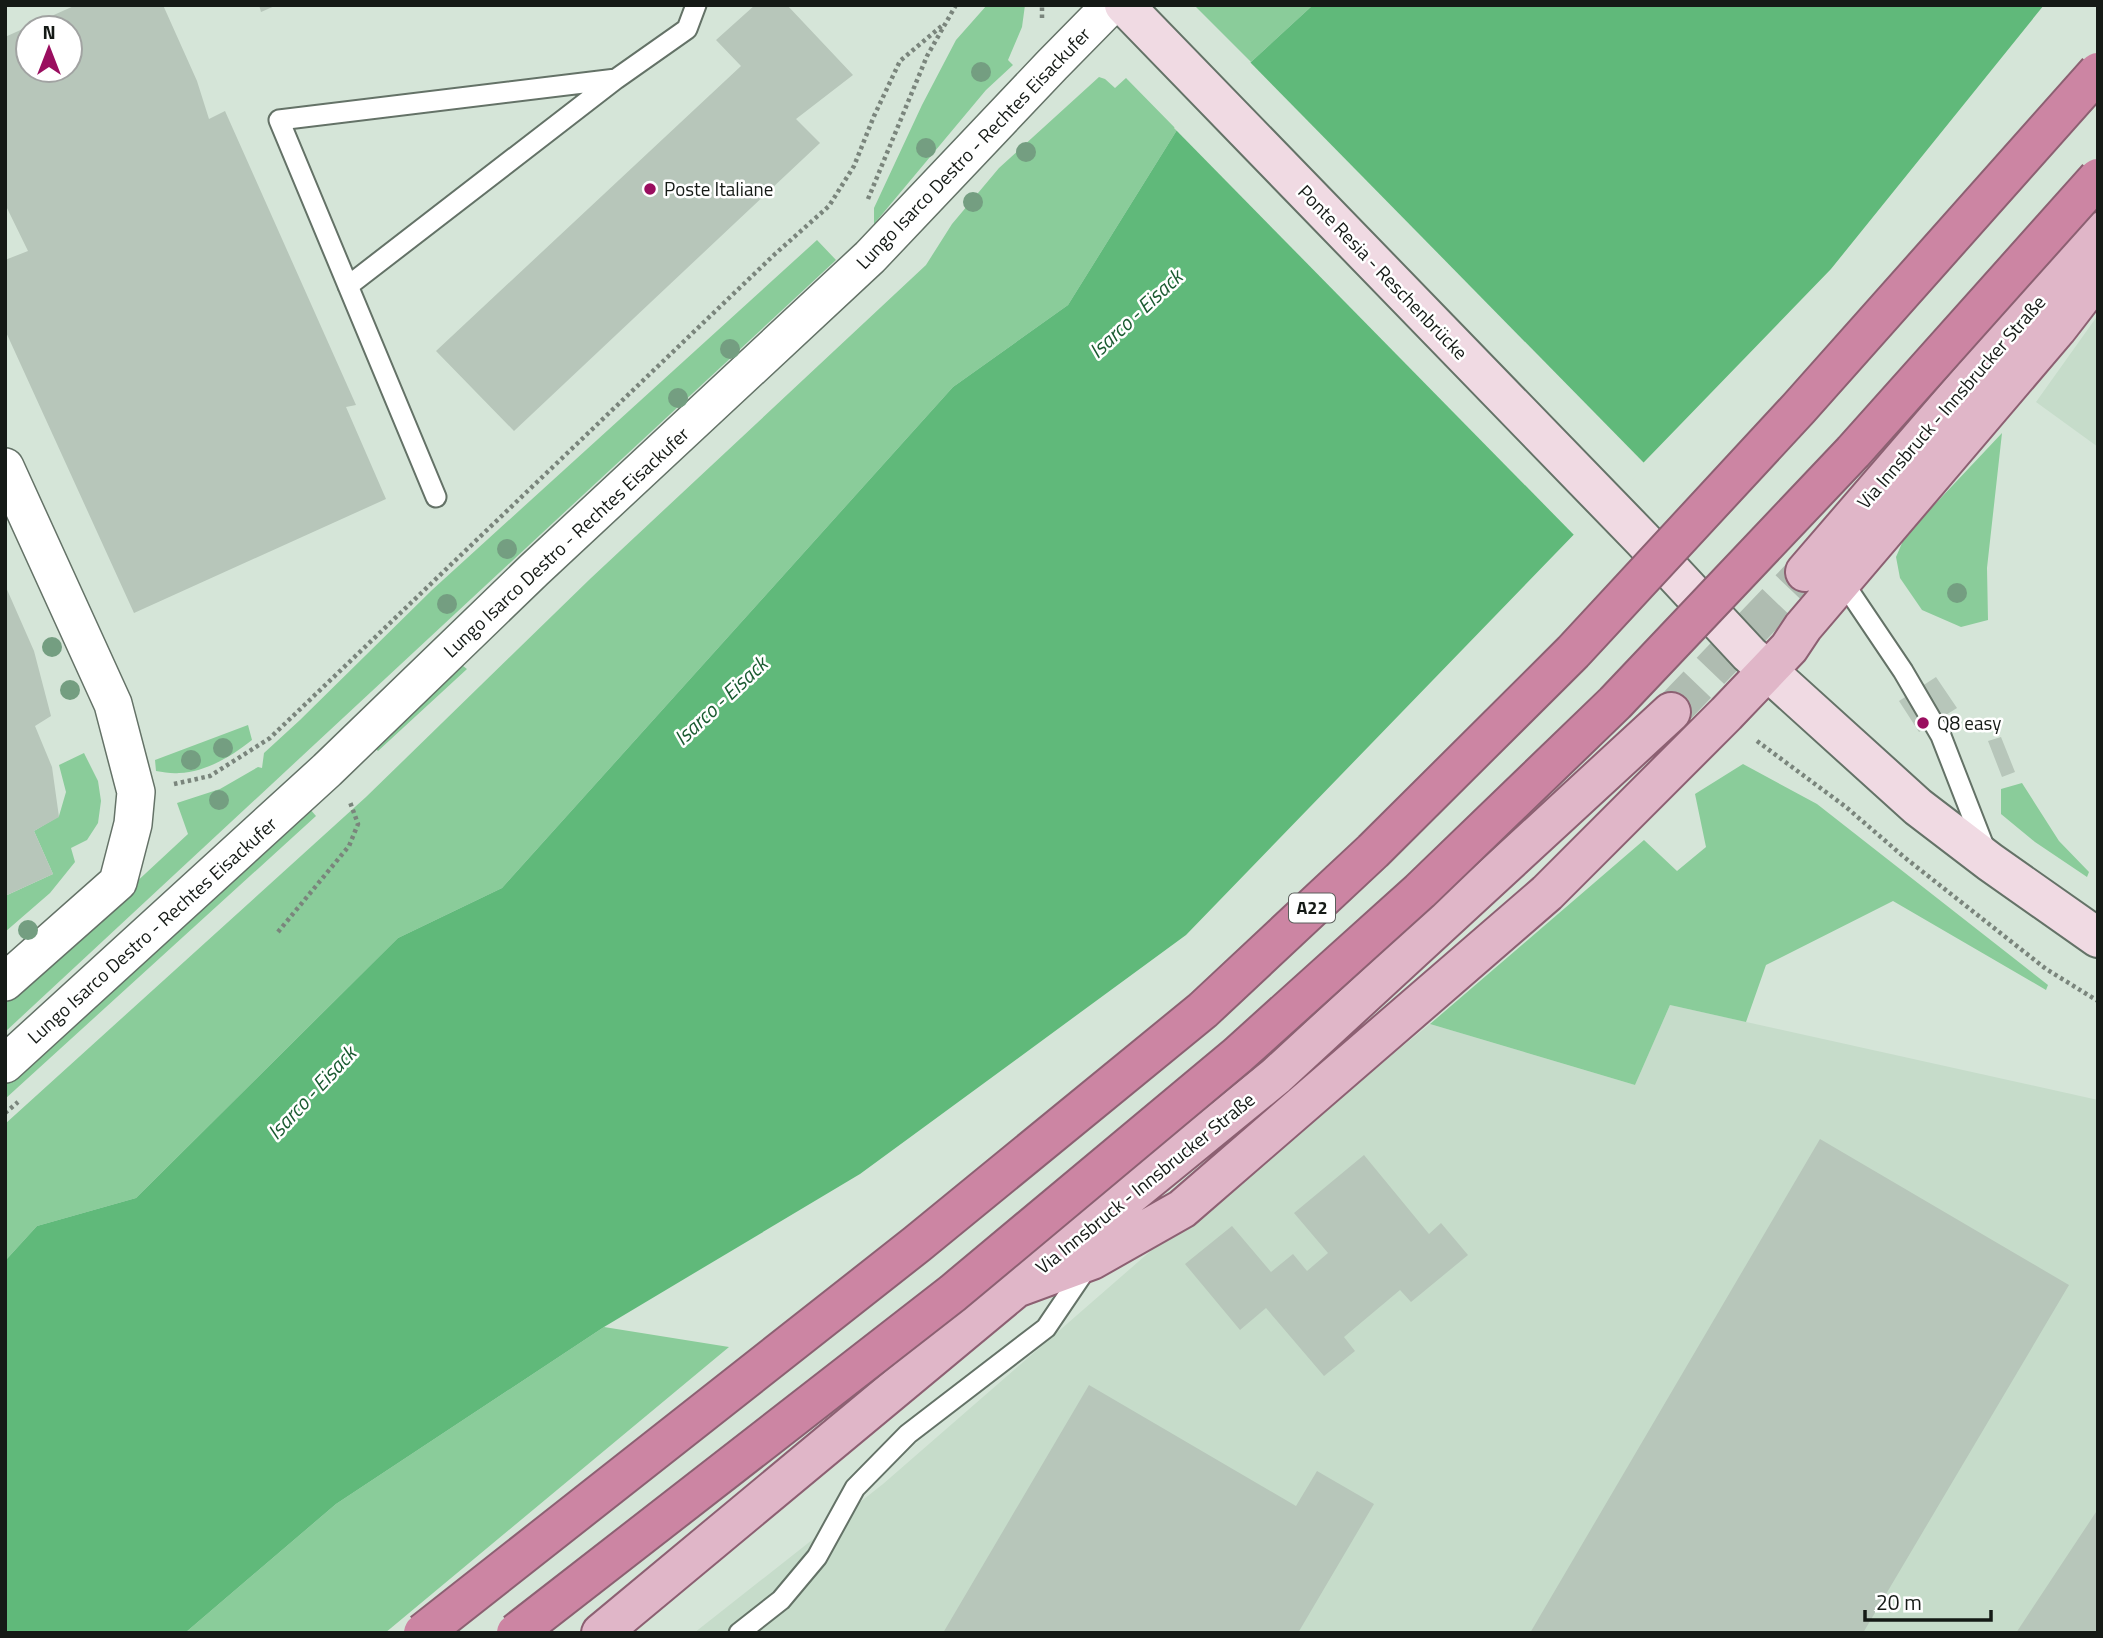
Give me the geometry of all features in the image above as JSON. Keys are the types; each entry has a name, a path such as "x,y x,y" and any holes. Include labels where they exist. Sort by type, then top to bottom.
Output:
{"highway":[{"name":"A22","path":"423,1633 917,1244 1203,1010 1353,870 1573,652 1799,408 2098,72"},
{"path":"516,1633 953,1293 1238,1055 1410,900 1615,703 1853,452 2098,178"}],"main road":[{"name":"Ponte Resia - Reschenbrücke","path":"1124,5 1642,539 1740,644 1918,807 1990,862 2098,938"},
{"name":"Via Innsbruck - Innsbrucker Straße","path":"1804,572 2098,232"},
{"path":"1016,1288 1092,1260 1182,1209 1548,893 1768,670 2057,329 2098,276"},
{"name":"Via Innsbruck - Innsbrucker Straße","path":"601,1633 1276,1076 1671,712"}],"street":[{"name":"Lungo Isarco Destro - Rechtes Eisackufer","path":"5,1064 327,770 534,570 870,257 1111,5"},
{"path":"5,467 113,704 136,792 133,824 118,882 5,982"}],"lane":[{"path":"348,286 616,79 687,29 696,5"},
{"path":"436,497 279,120 616,79"},
{"path":"1843,582 1903,671 1941,736 1990,862"},
{"path":"739,1633 781,1600 817,1557 855,1488 908,1434 1046,1328 1092,1260"}],"path":[{"path":"867,202 927,56 956,5"},
{"path":"136,792 211,776 270,738 765,264 829,206 854,166 900,61 944,24"},
{"path":"1749,735 1846,807 1904,857 2046,969 2098,1001"},
{"path":"278,932 349,846 358,824 353,808 327,770"}],"shaded area":[{"path":"987,5 1025,5 1022,27 1008,60 1013,65 986,90 874,224 874,208 922,105 956,40"},
{"path":"1194,5 1313,5 1251,62"},
{"path":"1099,77 1115,88 1126,78 1177,130 1068,305 953,387 502,888 398,938 136,1198 37,1226 5,1261 5,1124 366,797 590,579 926,265 952,224 999,168"},
{"path":"817,240 836,260 5,1032 5,1004 188,834 177,803 220,789 258,767 262,768 264,753 432,590"},
{"path":"2098,315 2098,447 2036,402"},
{"path":"2002,433 1987,568 1988,620 1961,627 1922,610 1900,578 1896,557 1905,536"},
{"path":"463,666 467,669 378,751 375,748"},
{"path":"248,725 252,740 218,762 189,772 156,771 155,760"},
{"path":"84,753 98,781 101,801 98,823 87,840 71,848 75,862 50,893 5,932 5,896 53,874 34,831 59,816 66,792 59,765"},
{"path":"1743,764 1817,804 2048,985 2046,990 1893,901 1766,965 1746,1022 1670,1005 1635,1085 1430,1024 1644,840 1677,871 1706,847 1695,794"},
{"path":"2022,783 2059,841 2089,872 2087,877 2035,842 2001,814 2001,789"},
{"path":"309,808 316,816 5,1099 5,1085"},
{"path":"1670,1005 2098,1100 2098,1633 694,1633 883,1484 1169,1235 1430,1024 1635,1085"},
{"path":"604,1327 729,1347 385,1633 185,1633 336,1504"}],"water":[{"name":"Isarco - Eisack","path":"1313,5 2044,5 1831,269 1186,935 860,1174 604,1327 336,1504 185,1633 5,1633 5,1261 37,1226 136,1198 398,938 502,888 953,387 1068,305 1177,130"}],"pier":[{"path":"1248,60 1646,465 1576,537 1174,128"}],"building":[{"path":"76,5 163,5 197,81 209,119 225,111 356,405 346,407 386,499 134,613 5,330 5,260 28,251 5,204 5,37 14,33 14,84 84,84 84,14 56,14"},
{"path":"259,5 277,5 261,12"},
{"path":"755,5 787,5 853,75 796,119 820,143 514,431 436,351 741,66 716,40"},
{"path":"5,585 34,651 51,716 35,726 52,767 59,817 34,831 53,874 5,896"},
{"path":"1936,677 1957,708 1919,732 1899,701"},
{"path":"2001,737 2015,772 2002,777 1988,741"},
{"path":"1820,1139 2069,1285 1863,1633 1530,1633"},
{"path":"1364,1155 1429,1234 1441,1223 1468,1255 1411,1302 1400,1290 1344,1337 1355,1351 1324,1376 1266,1308 1240,1330 1185,1264 1232,1226 1271,1272 1293,1254 1307,1271 1328,1253 1294,1213"},
{"path":"1089,1385 1296,1506 1317,1471 1374,1504 1298,1633 943,1633"},
{"path":"2098,1509 2098,1633 2016,1633"}],"tunnel":[{"path":"1671,712 1805,572"}],"place":[{"name":"Poste Italiane","path":"650,189"},
{"name":"Q8 easy","path":"1923,723"}]}
